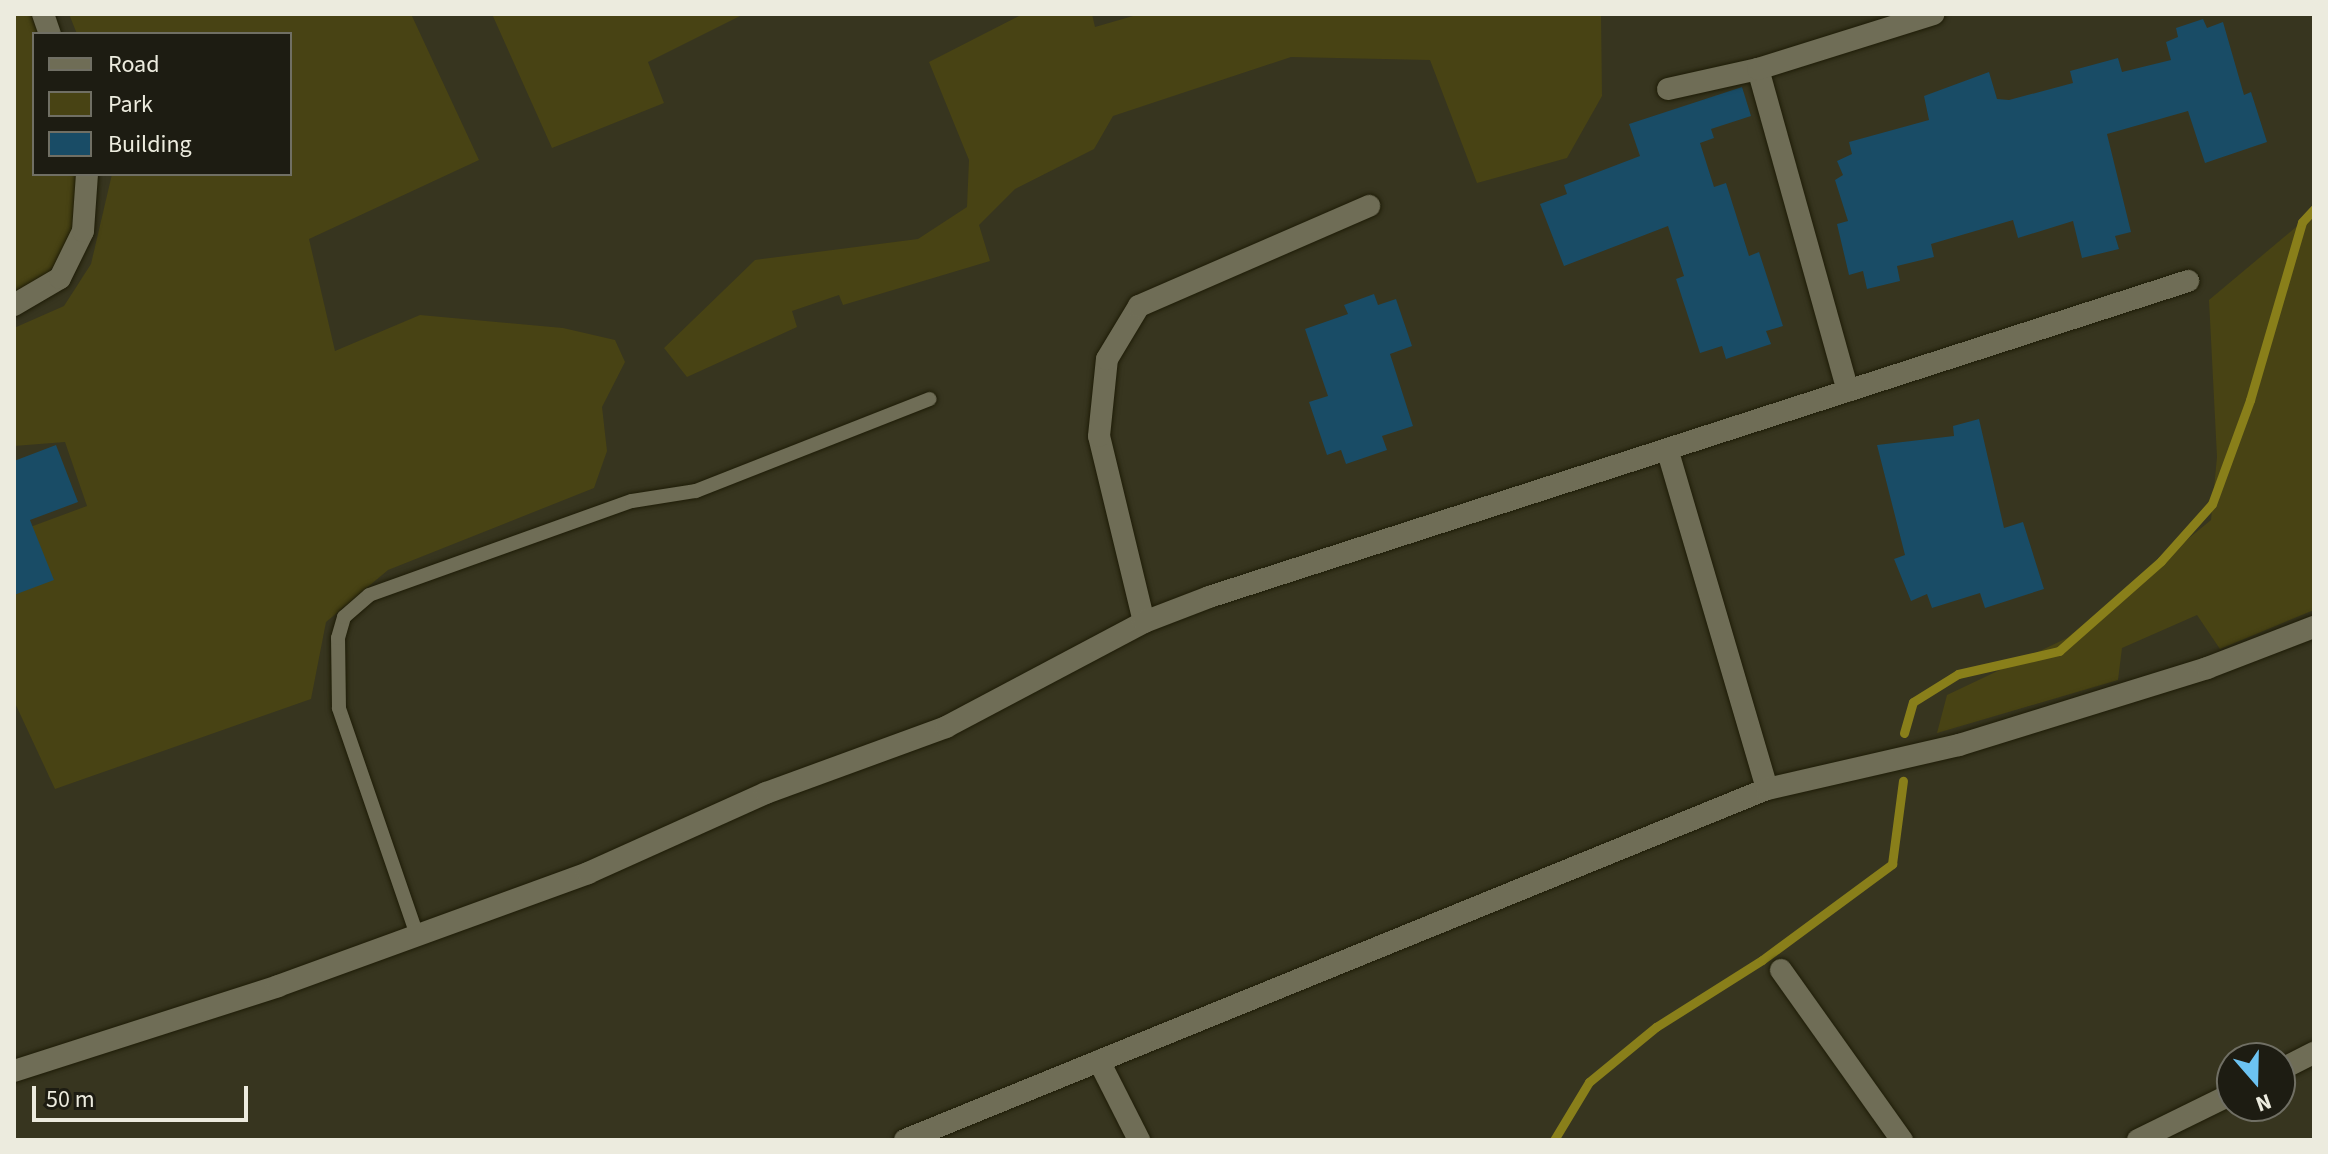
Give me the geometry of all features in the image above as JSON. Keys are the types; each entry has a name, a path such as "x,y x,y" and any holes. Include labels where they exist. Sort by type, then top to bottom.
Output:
{"street":[{"path":"1668,89 1758,69 1934,14"},
{"path":"1758,69 1848,391"},
{"path":"14,305 60,278 83,231 87,176"},
{"path":"1144,622 1099,436 1107,359 1139,306 1369,206"},
{"path":"14,1071 417,935 588,873 766,793 946,727 1144,622 1209,597 1668,452 2188,281"},
{"path":"1668,452 1767,789"},
{"path":"905,1140 1767,789 1959,745 2207,668 2314,627"},
{"path":"1781,970 1902,1140"},
{"path":"2296,1062 2314,1053"},
{"path":"1099,1061 1139,1140"},
{"path":"2138,1140 2216,1102"}],"lane":[{"path":"417,935 342,721 338,638 344,617 369,595 632,501 696,491 929,399"}],"green space":[{"path":"14,14 34,14 41,32 32,32 32,176 82,176 75,226 62,255 46,276 14,298"},
{"path":"69,14 411,14 479,160 309,239 335,351 420,315 563,328 615,340 625,362 602,407 607,451 594,488 388,570 326,622 311,699 55,789 14,701 14,533 87,506 65,442 14,446 14,328 64,306 91,264 112,176 292,176 292,32 76,32"},
{"path":"492,14 744,14 648,62 664,103 552,148"},
{"path":"1023,14 1092,14 1095,27 1140,14 1601,14 1602,96 1567,158 1477,183 1430,60 1291,57 1113,116 1094,149 1015,189 979,225 990,261 843,305 839,295 792,311 797,327 687,377 664,348 755,260 918,239 967,207 969,160 929,62"},
{"path":"2314,212 2314,610 2220,649 2197,615 2122,648 2118,680 1937,733 1947,695 2067,638 2211,520 2217,457 2209,300"}],"building":[{"path":"2203,19 2207,28 2223,22 2244,95 2251,92 2267,142 2205,163 2188,111 2107,134 2131,232 2115,236 2119,249 2082,258 2073,221 2018,238 2013,220 1931,244 1934,257 1897,266 1900,281 1867,289 1863,271 1849,275 1837,224 1848,221 1835,180 1843,175 1837,161 1852,154 1849,142 1929,120 1924,96 1989,72 1997,99 2009,100 2073,83 2070,71 2118,58 2122,72 2171,60 2166,42 2178,37 2176,28"},
{"path":"1742,87 1751,116 1711,129 1714,138 1700,143 1714,187 1726,183 1749,256 1759,252 1783,326 1766,331 1771,344 1726,359 1722,346 1700,353 1676,279 1684,276 1668,226 1564,266 1540,204 1567,194 1564,185 1640,156 1629,124"},
{"path":"1374,294 1378,305 1396,299 1412,346 1390,354 1413,426 1382,436 1387,450 1346,464 1341,450 1327,455 1309,402 1328,396 1305,329 1348,314 1344,305"},
{"path":"1979,419 2004,528 2023,522 2044,589 1985,608 1980,593 1932,608 1927,594 1911,601 1894,559 1905,555 1877,445 1954,436 1953,426"},
{"path":"56,445 78,502 30,520 54,580 14,595 14,461"}],"waterway":[{"path":"1904,733 1913,702 1958,674 2059,651 2161,561 2212,504 2250,400 2302,222 2314,209"},
{"path":"1554,1140 1589,1082 1656,1027 1762,960 1892,864 1903,781"}]}
